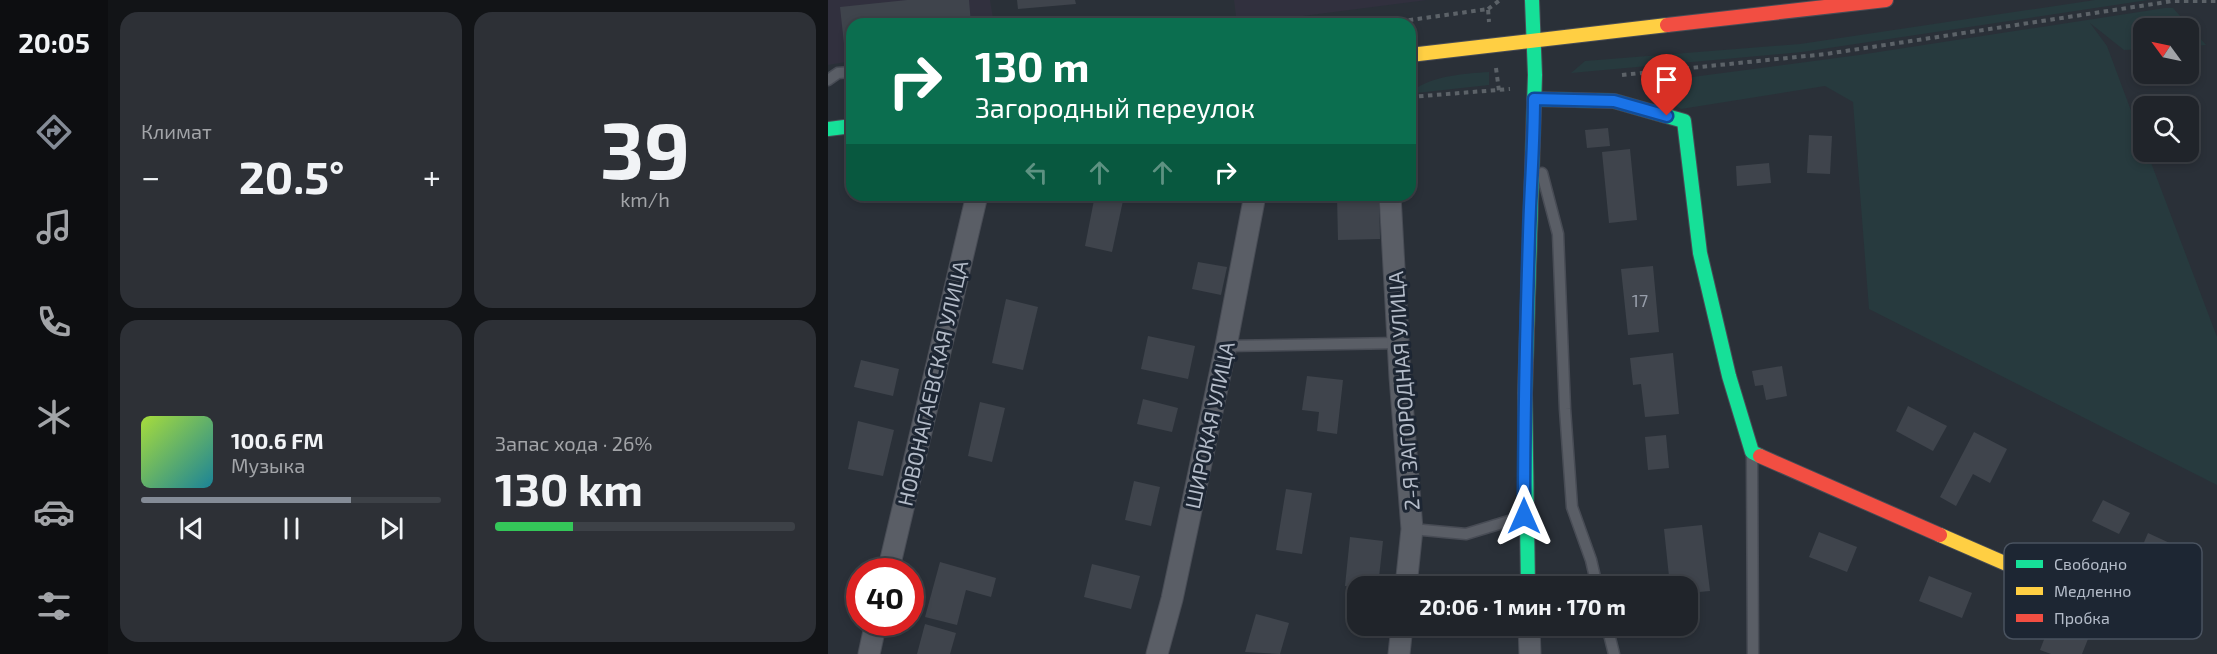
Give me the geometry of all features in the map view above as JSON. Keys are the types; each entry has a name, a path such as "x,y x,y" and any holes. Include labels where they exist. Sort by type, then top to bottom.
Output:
{"street":[{"path":"1527,576 1524,516 1525,393 1536,40 1532,0"},
{"path":"1416,54 1886,0"},
{"path":"1534,99 1614,101 1684,121 1700,253 1729,376 1752,452 2004,563"},
{"path":"828,129 846,127"},
{"name":"НОВОНАГАЕВСКАЯ УЛИЦА","path":"891,558 976,201"},
{"name":"ШИРОКАЯ УЛИЦА","path":"1157,654 1172,599 1226,346 1254,201"},
{"name":"2-Я ЗАГОРОДНАЯ УЛИЦА","path":"1390,201 1412,529 1407,576"},
{"path":"869,654 873,636"},
{"path":"1399,654 1401,636"},
{"path":"1529,636 1530,654"}],"lane":[{"path":"828,80 838,74 846,73"},
{"path":"1534,142 1558,234 1565,409 1572,507 1595,576"},
{"path":"1226,346 1398,343"},
{"path":"1752,452 1753,654"},
{"path":"1412,529 1466,534 1524,516"},
{"path":"1610,636 1614,654"}],"path":[{"path":"1488,9 1500,0"},
{"path":"1616,76 1826,54 2173,1 2217,1"},
{"path":"1416,97 1499,92 1534,84"}],"shaded area":[{"path":"828,0 990,0 993,18 846,18 846,62 828,65"},
{"path":"1234,0 1427,0 1288,18 1236,18"}],"green space":[{"path":"2095,0 2148,0 1802,52 1571,73 1585,61 1800,44"},
{"path":"2165,8 2173,8 2182,18 2133,18 2133,50 2124,50 2090,23 2107,46 2133,116 2133,162 2151,162 2217,337 2217,485 1869,309 1853,102 1825,86 1681,109 1668,97 1670,85 1677,79 1859,55"},
{"path":"2199,37 2206,45 2199,45"},
{"path":"1489,72 1489,85 1416,93 1416,88 1442,78"}],"building":[{"path":"907,0 969,0 970,18 846,18 846,62 840,7"},
{"path":"1017,0 1075,0 1076,4 1018,9"},
{"path":"1608,128 1610,146 1587,148 1585,130"},
{"path":"1809,135 1832,136 1830,174 1807,173"},
{"path":"1630,149 1637,220 1609,223 1602,152"},
{"path":"1769,163 1771,183 1737,186 1736,166"},
{"path":"1094,201 1123,201 1112,252 1085,246"},
{"path":"1337,201 1379,201 1380,239 1338,240"},
{"path":"1198,262 1227,267 1221,295 1192,289"},
{"path":"1653,266 1659,332 1628,335 1621,269"},
{"path":"1006,299 1038,307 1023,370 992,363"},
{"path":"1148,336 1195,346 1188,379 1141,369"},
{"path":"1673,353 1679,414 1645,417 1641,384 1633,385 1630,358"},
{"path":"861,360 899,369 893,396 854,387"},
{"path":"1782,366 1787,396 1766,400 1763,385 1755,386 1752,371"},
{"path":"1307,376 1343,380 1337,434 1317,431 1319,412 1302,410"},
{"path":"1143,399 1178,408 1172,432 1137,424"},
{"path":"980,402 1005,408 992,462 968,456"},
{"path":"1908,406 1947,426 1933,451 1896,431"},
{"path":"858,421 894,430 883,476 848,469"},
{"path":"1974,432 2007,449 1990,483 1973,474 1956,506 1940,497"},
{"path":"1666,435 1669,468 1648,470 1645,437"},
{"path":"1134,481 1160,487 1151,526 1125,520"},
{"path":"1286,489 1312,493 1302,554 1276,550"},
{"path":"2103,500 2130,513 2119,534 2092,521"},
{"path":"1702,525 1710,591 1698,592 1698,576 1669,576 1664,529"},
{"path":"1819,532 1857,547 1847,572 1809,557"},
{"path":"2148,533 2170,543 2144,543"},
{"path":"1350,537 1383,541 1379,576 1347,576 1347,586 1345,586"},
{"path":"940,562 996,578 991,597 966,590 957,625 925,617"},
{"path":"1092,564 1140,576 1131,609 1084,597"},
{"path":"1929,576 1972,593 1962,618 1919,601"},
{"path":"1256,614 1289,623 1280,654 1245,652"},
{"path":"925,624 956,633 950,654 917,654 922,636 924,636"},
{"path":"2044,639 2088,639 2082,654 2051,654 2040,650"}],"traffic: fast":[{"path":"1528,576 1525,393 1535,75 1532,0"},
{"path":"1534,99 1614,101 1684,121 1700,253 1729,376 1752,452 1760,456"},
{"path":"828,129 846,127"}],"traffic: slow":[{"path":"1416,54 1667,25"},
{"path":"1940,535 2004,563"}],"traffic: jam":[{"path":"1667,25 1886,0"},
{"path":"1760,456 1940,535"}],"route":[{"path":"1524,516 1524,416 1534,99 1614,101 1667,116"}]}
